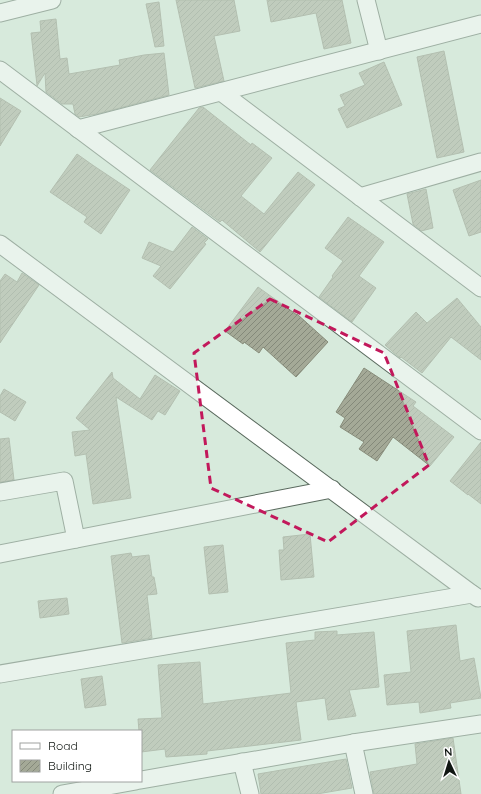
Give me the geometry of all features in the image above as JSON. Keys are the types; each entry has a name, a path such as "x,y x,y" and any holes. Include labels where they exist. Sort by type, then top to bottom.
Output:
{"street":[{"path":"0,14 52,0"},
{"path":"366,0 379,51"},
{"path":"78,129 481,24"},
{"path":"0,70 481,431"},
{"path":"221,92 481,288"},
{"path":"360,197 481,162"},
{"path":"0,244 477,597"},
{"path":"0,492 64,481 76,539"},
{"path":"0,554 332,489"},
{"path":"0,674 477,597"},
{"path":"142,780 353,743 481,724"},
{"path":"353,743 364,794"},
{"path":"242,762 250,794"},
{"path":"62,794 128,786"}],"highlighted area":[{"path":"270,299 384,353 429,465 328,542 211,488 194,353"}],"building":[{"path":"176,0 234,0 240,31 214,36 224,81 195,88"},
{"path":"267,0 342,0 351,43 324,49 316,13 271,22"},
{"path":"159,2 164,46 155,47 146,4"},
{"path":"56,19 60,59 67,58 69,74 120,65 119,60 164,53 169,95 97,114 79,117 75,114 73,104 62,104 46,92 45,73 37,86 31,33 41,32 40,21"},
{"path":"444,51 464,152 437,158 417,57"},
{"path":"384,62 402,105 347,128 338,109 345,106 340,95 365,85 359,73"},
{"path":"0,98 21,111 0,146"},
{"path":"203,107 251,145 252,143 272,158 241,196 264,214 298,172 315,185 260,252 222,220 220,222 150,170 199,108"},
{"path":"77,154 130,190 101,234 84,222 87,217 50,192"},
{"path":"481,180 481,232 469,236 453,190"},
{"path":"426,189 433,228 421,231 413,224 407,194"},
{"path":"348,217 384,242 359,276 376,288 352,322 319,297 343,261 325,248"},
{"path":"192,227 208,239 204,243 206,244 170,289 153,276 161,266 142,258 149,242 173,252"},
{"path":"22,273 39,285 0,343 0,281 5,274 17,282"},
{"path":"258,287 297,314 328,342 296,377 263,347 259,353 225,331"},
{"path":"457,298 481,327 481,360 451,337 422,373 401,357 400,358 385,345 416,312 427,323"},
{"path":"364,368 416,402 413,406 454,437 430,466 393,437 377,461 359,449 364,442 340,427 345,418 336,412"},
{"path":"112,372 113,378 140,399 155,375 180,391 165,415 158,411 152,420 116,397 131,498 93,504 86,454 75,456 72,432 90,430 76,418"},
{"path":"4,389 26,402 15,421 0,412 0,396"},
{"path":"9,438 14,480 0,482 0,439"},
{"path":"481,442 481,504 450,481"},
{"path":"310,534 314,577 281,580 279,550 284,550 283,537"},
{"path":"223,545 228,592 209,594 204,547"},
{"path":"131,553 132,557 149,555 152,577 154,577 157,594 147,595 152,638 122,643 111,556"},
{"path":"67,598 69,614 40,618 38,601"},
{"path":"456,625 460,661 474,658 481,698 450,703 451,708 420,713 419,702 387,705 384,675 411,672 407,631"},
{"path":"337,631 337,635 374,632 379,687 349,690 356,716 328,720 325,698 296,702 301,740 207,751 207,754 166,757 165,749 142,752 142,730 139,730 138,719 162,718 158,665 200,662 203,704 291,693 286,643 315,640 315,632"},
{"path":"102,676 106,705 85,708 81,679"},
{"path":"453,738 461,794 374,794 370,772 417,764 415,744"},
{"path":"346,759 352,788 317,794 261,794 258,774"}]}
